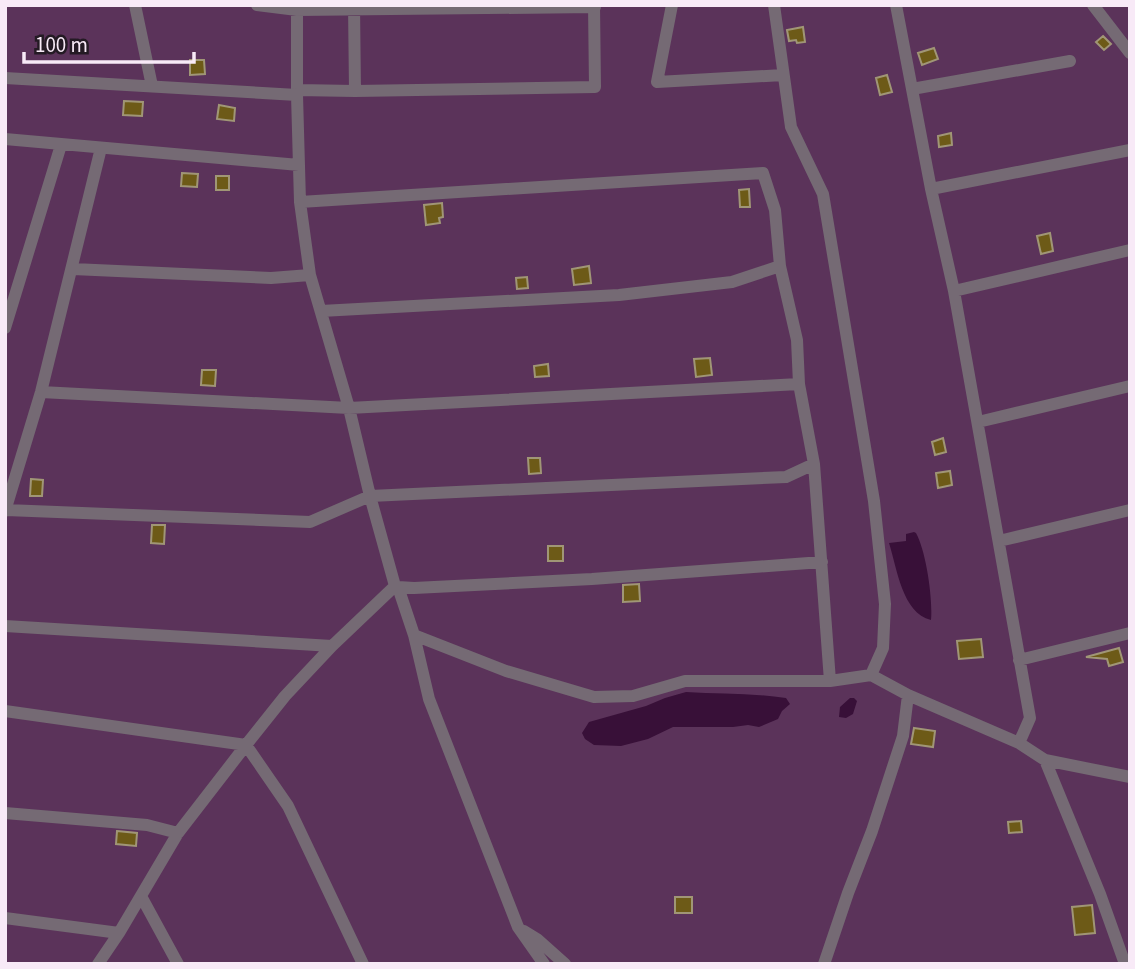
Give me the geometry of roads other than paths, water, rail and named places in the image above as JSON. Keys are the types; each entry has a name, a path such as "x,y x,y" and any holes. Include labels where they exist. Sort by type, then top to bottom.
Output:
{"street":[{"path":"135,5 152,86"},
{"path":"5,78 297,92 596,87 594,6 297,8 257,5"},
{"path":"672,5 657,82 783,75"},
{"path":"774,5 791,127 823,194 874,501 885,604 883,648 871,675"},
{"path":"896,5 931,189 954,291 1030,718 1019,743"},
{"path":"1093,5 1130,53"},
{"path":"354,7 355,92"},
{"path":"297,8 300,202 310,275 349,408 370,496 396,586 414,635 429,699 518,927 544,964"},
{"path":"912,89 1070,61"},
{"path":"5,139 299,165"},
{"path":"5,328 61,145"},
{"path":"101,148 41,392 5,510 310,522 370,496 786,477 814,464"},
{"path":"931,189 1130,150"},
{"path":"300,202 763,173 775,210 780,267 797,340 799,384 814,464 830,681"},
{"path":"954,291 1130,250"},
{"path":"321,311 619,295 732,282 780,267"},
{"path":"73,269 271,278 310,275"},
{"path":"41,392 349,408 799,384"},
{"path":"978,422 1130,386"},
{"path":"999,541 1130,510"},
{"path":"98,964 178,833 246,745 285,696 332,646 396,586 414,588 592,579 822,562"},
{"path":"5,626 332,646"},
{"path":"1019,660 1130,633"},
{"path":"414,635 506,671 594,698 633,696 685,681 830,681 871,675 908,695 1019,743 1045,760 1130,778"},
{"path":"824,964 903,736 908,695"},
{"path":"5,711 246,745 288,806 363,964"},
{"path":"1045,760 1100,894 1125,964"},
{"path":"5,813 147,825 178,833"},
{"path":"141,896 178,964"},
{"path":"5,918 119,933"},
{"path":"518,927 537,939 565,964"}]}
